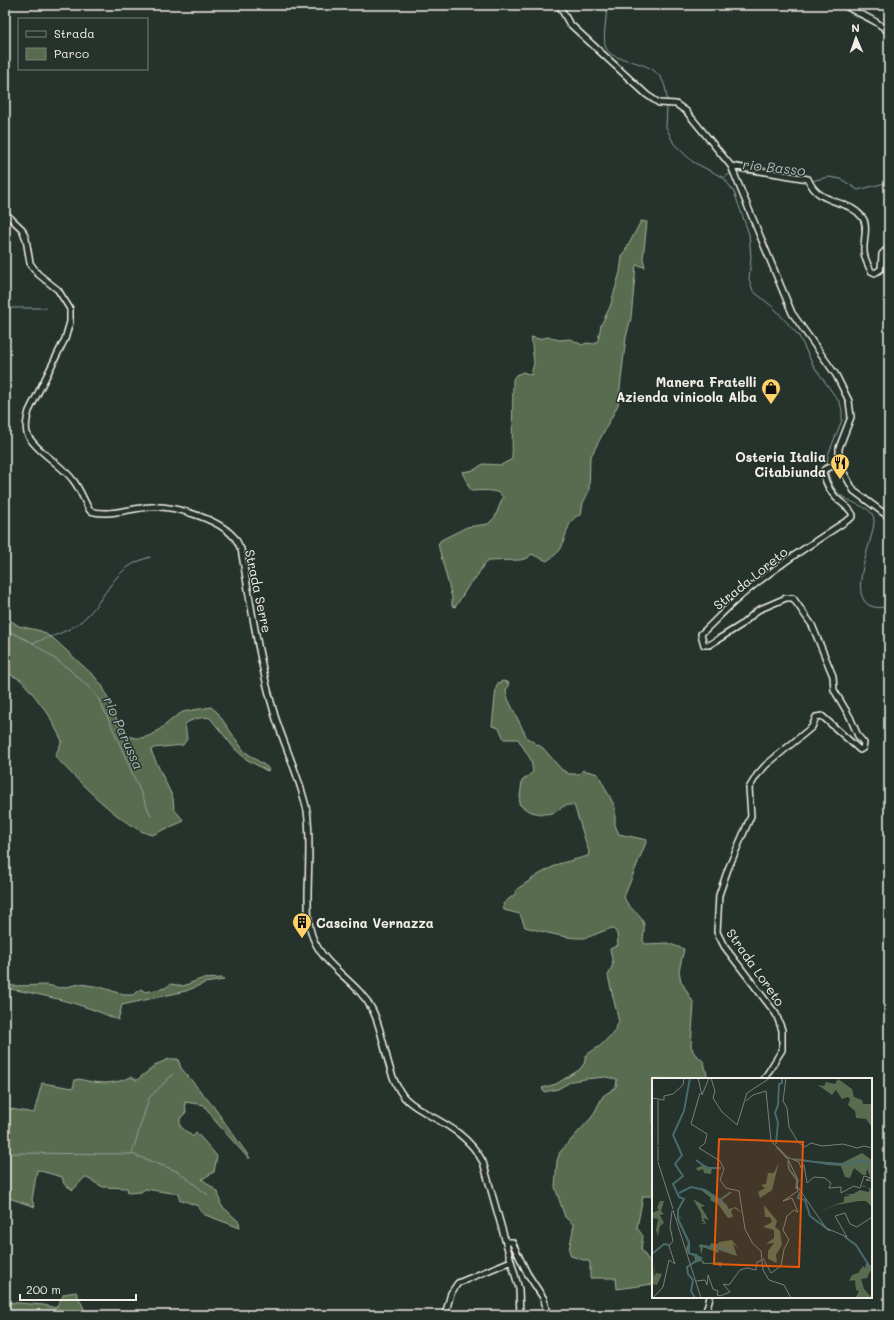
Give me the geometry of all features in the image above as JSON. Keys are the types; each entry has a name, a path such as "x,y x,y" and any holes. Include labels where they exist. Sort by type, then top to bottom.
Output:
{"street":[{"path":"558,5 569,23 647,95 655,101 662,103 673,103 680,106 732,170 792,313 836,375 849,401 851,417 839,448 839,464 854,491 889,517"},
{"path":"844,5 856,13 879,24 889,33"},
{"path":"732,170 798,176 810,182 821,196 851,209 862,216 865,223 864,252 871,271 875,273 881,269 882,254 889,247"},
{"name":"Strada Serre","path":"5,213 22,229 26,239 30,263 38,274 58,290 70,309 70,322 65,339 29,411 26,422 28,434 35,444 74,481 90,511 99,514 151,507 169,507 225,529 234,537 241,550 275,715 307,812 308,914 312,937 322,955 358,989 372,1008 381,1029 398,1089 404,1097 412,1105 458,1131 469,1140 483,1162 519,1289 520,1315"},
{"name":"Strada Loreto","path":"765,1078 782,1050 782,1030 776,1014 724,946 717,932 719,895 728,869 751,816 749,788 757,775 766,765 812,727 816,717 822,716 860,750 863,748 864,743 858,736 850,717 834,690 833,676 812,625 793,598 786,598 758,610 741,625 709,645 704,645 701,634 734,602 764,578 808,546 851,518 853,515 850,509 841,503 830,490 823,472 825,469 839,464"},
{"path":"506,1242 512,1242 527,1273 544,1299 547,1315"},
{"path":"445,1315 452,1293 458,1283 511,1261"},
{"path":"705,1315 710,1298"}],"green space":[{"path":"641,221 647,222 643,258 645,267 636,265 631,318 626,337 618,405 590,458 589,491 583,503 581,515 577,516 570,523 560,550 547,561 531,554 528,558 520,560 488,561 484,564 476,578 469,585 456,606 452,606 452,598 438,544 441,540 467,527 488,524 495,517 503,497 501,494 493,491 471,491 462,472 474,470 483,464 501,465 512,459 513,379 516,375 523,372 531,375 534,363 531,337 539,339 548,337 559,340 571,339 582,345 587,343 595,344 598,340 601,325 610,307 620,272 622,257"},
{"path":"5,617 19,626 41,631 54,639 95,677 103,687 120,727 128,736 137,738 151,735 183,712 211,707 217,712 244,751 269,770 267,771 246,759 235,749 210,718 200,718 190,721 185,724 187,739 183,745 153,748 151,751 173,798 174,809 184,821 152,835 141,831 100,802 55,756 62,741 49,715 21,680 5,672"},
{"path":"503,681 509,683 506,691 508,699 527,738 543,748 561,769 569,774 579,774 583,770 598,774 615,807 615,825 619,834 647,840 624,897 643,921 643,941 645,944 667,943 684,949 679,971 681,981 694,1004 691,1046 694,1053 704,1062 708,1078 652,1078 652,1196 643,1196 637,1228 643,1236 641,1249 652,1266 652,1284 617,1289 616,1278 590,1278 590,1262 571,1256 569,1250 574,1225 565,1217 555,1187 557,1161 560,1152 592,1117 603,1096 616,1087 617,1079 605,1077 572,1081 558,1089 544,1092 542,1088 556,1084 579,1070 584,1064 586,1055 600,1046 613,1033 619,1022 608,976 613,964 610,949 618,945 617,934 613,928 583,938 554,934 525,927 520,914 504,910 503,904 515,894 517,889 558,864 588,856 589,852 574,805 566,805 552,813 538,814 522,807 519,804 522,781 533,772 531,760 518,739 504,739 499,728 492,726 496,688 498,683"},
{"path":"222,978 224,980 205,983 186,991 122,1005 118,1020 63,1000 5,988 5,983 13,986 47,985 60,988 80,984 101,987 124,995 133,995 141,989 145,992 165,988 171,984 183,986 201,979"},
{"path":"169,1059 178,1059 181,1068 213,1106 250,1158 248,1158 216,1122 204,1105 185,1102 186,1112 180,1119 180,1126 193,1137 196,1132 217,1156 214,1172 202,1179 218,1192 221,1205 239,1222 240,1228 203,1214 198,1206 179,1199 179,1194 145,1189 141,1192 128,1193 127,1188 103,1187 85,1177 73,1190 64,1184 62,1177 37,1170 32,1200 35,1207 6,1197 5,1108 34,1113 42,1083 73,1088 75,1080 79,1079 105,1083 124,1080 131,1077 137,1080 157,1064"},
{"path":"76,1292 87,1315 5,1315 5,1302 44,1305 56,1308 64,1294"}],"waterway":[{"path":"607,5 604,40 607,50 616,56 646,66 659,75 666,90 667,101"},
{"path":"667,106 666,127 674,144 693,162 724,178 734,192 749,234 751,257 749,279 753,291 774,308 799,336 813,365 840,403 842,420 828,455 827,465"},
{"name":"rio Basso","path":"736,172 808,181"},
{"name":"rio Basso","path":"725,177 731,173"},
{"name":"rio Basso","path":"811,181 829,177 841,179 858,190 889,182"},
{"path":"5,308 46,308"},
{"path":"828,470 831,482 836,491 852,502 867,509 872,514 874,520 873,529 863,568 861,593 865,602 874,607 889,607"},
{"path":"33,643 69,629 82,621 96,606 120,574 128,567 150,557"},
{"name":"rio Parussa","path":"5,629 33,643 69,669 96,694 110,722 151,816"},
{"path":"132,1153 149,1098 173,1074"},
{"path":"5,1153 132,1154 179,1172 208,1195"}],"place":[{"name":"Manera Fratelli Azienda vinicola Alba","path":"771,405"},
{"name":"Osteria Italia Citabiunda","path":"840,480"},
{"name":"Cascina Vernazza","path":"302,939"}]}
